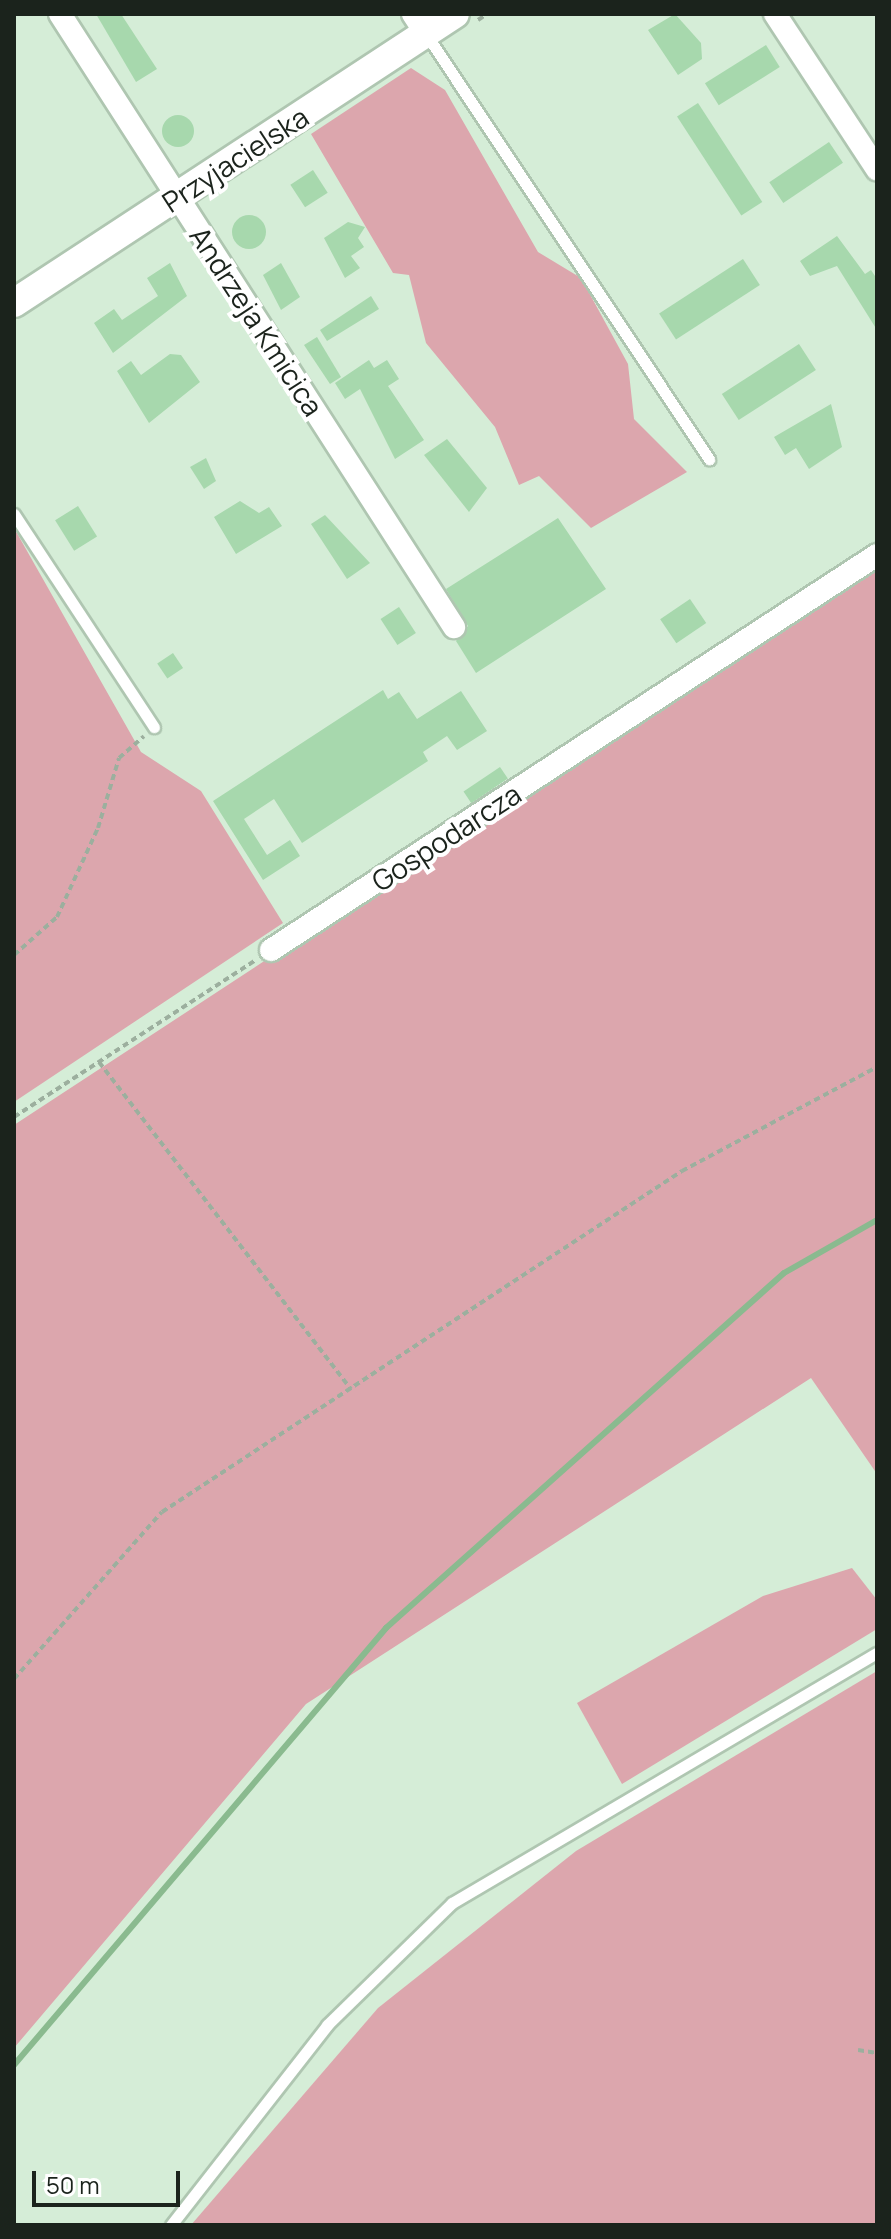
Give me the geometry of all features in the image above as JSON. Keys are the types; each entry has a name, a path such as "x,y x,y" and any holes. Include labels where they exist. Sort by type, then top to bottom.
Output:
{"street":[{"name":"Andrzeja Kmicica","path":"60,14 454,627"},
{"name":"Przyjacielska","path":"14,303 176,197 419,24 455,14"},
{"path":"776,14 877,169"},
{"name":"Gospodarcza","path":"271,950 877,555"}],"lane":[{"path":"419,24 709,459"},
{"path":"14,514 154,727"},
{"path":"171,2225 327,2025 452,1903 877,1653"}],"path":[{"path":"14,955 57,917 98,828 119,758 154,727"},
{"path":"14,1117 271,950"},
{"path":"99,1062 351,1389"},
{"path":"14,1679 162,1512 682,1171 877,1067"},
{"path":"858,2050 877,2053"}],"shaded area":[{"path":"411,68 445,90 538,252 581,278 628,364 634,419 687,472 591,528 539,476 519,485 495,427 426,343 409,275 393,273 311,134"},
{"path":"14,528 141,752 201,791 283,923 14,1102"},
{"path":"877,560 877,1474 811,1378 306,1704 14,2048 14,1125"},
{"path":"852,1568 877,1600 877,1629 622,1784 577,1703 763,1596"},
{"path":"877,1671 877,2225 191,2225 378,2008 576,1851"}],"building":[{"path":"96,14 121,14 157,69 136,82"},
{"path":"675,14 701,43 702,59 678,75 648,30"},
{"path":"766,45 780,67 719,105 705,83"},
{"path":"698,103 762,202 741,216 677,117"},
{"path":"178,115 189,120 194,131 189,142 178,147 167,142 162,131 167,120"},
{"path":"829,142 843,163 783,203 769,182"},
{"path":"313,170 328,193 305,207 290,185"},
{"path":"249,215 261,220 266,232 261,244 249,249 237,244 232,232 237,220"},
{"path":"348,222 365,227 358,238 364,247 351,256 360,268 345,278 324,238"},
{"path":"837,236 865,274 871,270 877,279 877,330 837,266 810,276 800,261"},
{"path":"743,259 760,285 676,339 659,313"},
{"path":"170,263 187,296 113,353 94,323 114,309 122,320 158,296 147,278"},
{"path":"281,263 300,297 281,310 263,275"},
{"path":"371,296 379,309 327,341 320,330"},
{"path":"317,337 341,377 330,384 304,345"},
{"path":"799,344 816,370 739,420 722,394"},
{"path":"170,354 181,355 200,382 149,423 117,371 131,361 141,375"},
{"path":"369,360 374,368 387,360 399,379 388,386 424,440 395,459 360,389 345,399 335,383"},
{"path":"831,404 842,447 809,469 796,448 785,455 774,437"},
{"path":"447,439 487,488 469,512 424,455"},
{"path":"206,458 216,481 204,489 190,467"},
{"path":"240,501 259,513 269,507 282,526 236,554 214,517"},
{"path":"78,506 97,537 74,551 55,520"},
{"path":"325,515 370,563 347,579 311,524"},
{"path":"558,518 606,589 476,673 456,641 468,626 446,589"},
{"path":"690,599 706,623 676,643 660,619"},
{"path":"399,607 416,633 397,645 381,619"},
{"path":"173,653 183,668 167,679 157,664"},
{"path":"383,690 388,699 399,692 417,719 461,691 487,731 457,750 447,736 423,752 428,761 302,843 274,799 244,819 267,855 290,840 300,856 263,880 213,801"},
{"path":"500,767 508,779 471,803 464,792"}],"waterway":[{"path":"14,2065 386,1628 784,1273 877,1220"}]}
